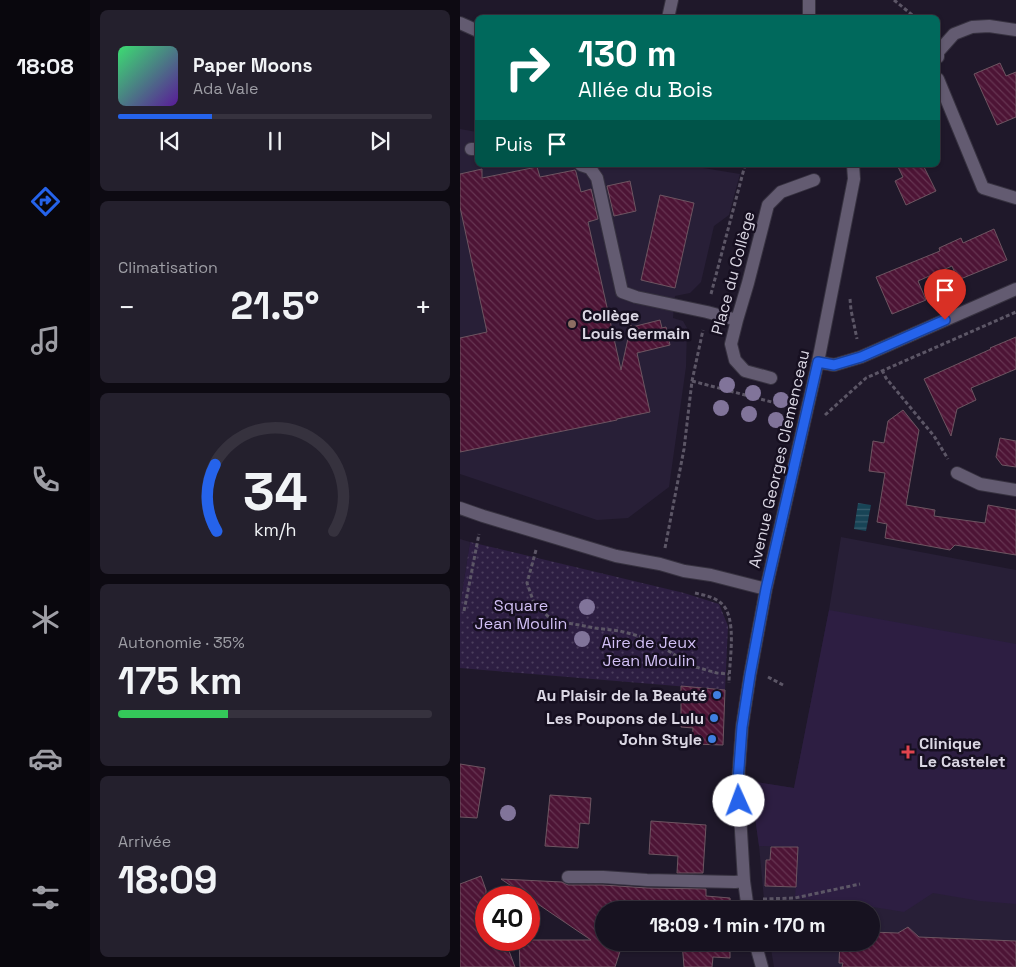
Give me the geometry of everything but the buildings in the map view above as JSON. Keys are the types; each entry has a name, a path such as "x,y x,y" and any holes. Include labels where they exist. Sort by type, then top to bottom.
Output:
{"street":[{"path":"669,15 672,0"},
{"path":"809,0 809,15"},
{"path":"460,22 475,30"},
{"path":"940,50 954,34 972,27 989,26 1016,30"},
{"path":"940,84 983,188 1016,198"},
{"path":"587,167 590,168 597,178 622,292 636,297 736,320"},
{"name":"Avenue Georges Clemenceau","path":"747,901 738,781 742,727 766,589 818,362 854,179 853,167"},
{"name":"Place du Collège","path":"771,378 745,371 735,360 731,344 736,320 748,284 768,205 781,192 814,180"},
{"path":"818,362 834,365 861,357 1016,289"},
{"path":"957,473 980,484 1016,490"},
{"path":"460,508 616,556 711,575 766,589"},
{"path":"568,876 647,880 744,881"},
{"path":"758,951 762,967"}],"path":[{"path":"894,0 912,15"},
{"path":"665,548 684,449 692,381 707,312 744,167"},
{"path":"850,293 851,310 861,357"},
{"path":"824,415 866,378 1016,312"},
{"path":"873,352 886,378 934,436 957,473"},
{"path":"692,381 783,405"},
{"path":"464,611 483,516"},
{"path":"540,534 527,583 534,603 552,620 620,631 650,639 692,666 717,673 768,677 785,686"},
{"path":"760,901 759,898 795,898 860,884"}],"shaded area":[{"name":"Collège Louis Germain","path":"460,129 475,132 475,167 697,167 740,174 729,215 714,226 701,282 690,293 675,296 673,318 683,321 687,328 686,367 669,487 628,518 597,520 460,474"},
{"name":"Clinique Le Castelet","path":"841,537 1016,570 1016,967 774,967 771,951 880,951 880,901 764,901 750,781 794,788 829,610"},
{"path":"460,539 470,542 460,606"}],"green space":[{"name":"Square Jean Moulin","path":"470,542 684,593 719,604 728,626 725,690 460,668 460,606"},
{"name":"Clinique Le Castelet","path":"829,610 1016,644 1016,904 980,901 933,893 904,912 880,908 880,901 824,901 795,898 798,847 759,846 750,781 794,788"}],"water":[{"path":"858,503 871,505 866,531 854,529"}],"place":[{"name":"Collège Louis Germain","path":"572,324"},
{"name":"Au Plaisir de la Beauté","path":"717,695"},
{"name":"Les Poupons de Lulu","path":"714,718"},
{"name":"John Style","path":"712,739"},
{"name":"Clinique Le Castelet","path":"908,752"}],"route":[{"path":"739,801 738,781 742,727 750,675 766,589 818,362 834,365 861,357 945,320"}],"park label":[{"name":"Aire de Jeux Jean Moulin","path":"649,651"}]}
